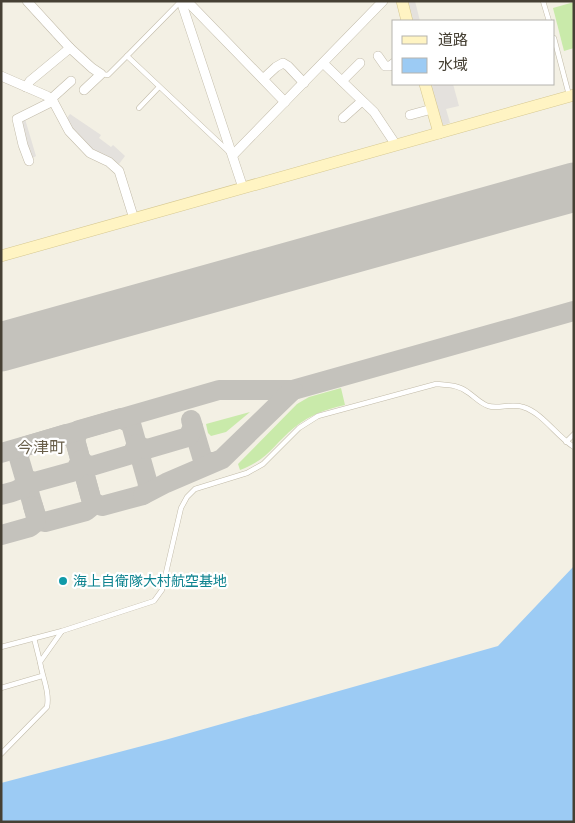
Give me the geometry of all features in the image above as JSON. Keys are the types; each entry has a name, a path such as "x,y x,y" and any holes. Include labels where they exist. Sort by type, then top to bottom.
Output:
{"street":[{"path":"27,1 70,48 101,74 84,90"},
{"path":"181,1 243,188"},
{"path":"187,1 285,102"},
{"path":"233,155 383,1"},
{"path":"402,1 407,20"},
{"path":"26,87 30,81 70,48"},
{"path":"378,56 385,66 392,64"},
{"path":"262,79 282,63 288,66 304,83"},
{"path":"323,63 374,112 396,145"},
{"path":"342,81 360,63"},
{"path":"1,76 52,100 69,131 90,153 109,162 119,171 134,219"},
{"path":"29,161 17,119 52,100 72,81"},
{"path":"425,85 439,133"},
{"path":"1,256 572,96"},
{"path":"343,118 362,101"},
{"path":"410,115 432,109"}],"lane":[{"path":"101,74 104,76 108,75 181,1"},
{"path":"544,1 549,20"},
{"path":"555,41 572,96"},
{"path":"127,56 233,155"},
{"path":"139,108 159,87"},
{"path":"1,647 62,631 154,601 162,590 182,508 187,497 195,489 246,473 263,464 299,428 318,416 436,384 455,385 490,407 522,406 538,416 574,447"},
{"path":"566,442 574,434"},
{"path":"40,662 62,631"},
{"path":"1,754 47,706 49,698 34,638"},
{"path":"1,688 42,676"}],"green space":[{"path":"574,2 574,48 564,51 553,8"},
{"path":"341,388 345,405 324,411 307,419 295,427 258,461 240,470 238,464 297,404 309,397"},
{"path":"250,412 226,432 211,436 208,433 206,424"}],"shaded area":[{"path":"407,1 415,1 420,20 412,20"},
{"path":"453,85 459,106 446,109 450,123 441,126 430,86"},
{"path":"70,114 101,135 99,138 111,147 113,145 125,156 119,164 113,159 89,148 70,128 67,118"},
{"path":"25,119 36,156 30,160 18,121"}],"water":[{"path":"574,566 574,822 1,822 1,783 165,740 498,646"}],"taxiway":[{"path":"1,453 219,390 293,390 574,311"},
{"path":"143,495 222,459 293,390"},
{"path":"121,418 131,424 148,484 147,491 143,495 102,506 92,502 75,440 79,430 121,418"},
{"path":"191,420 202,457 206,461 212,462"},
{"path":"1,495 20,489 25,479 35,482 75,471 81,460 85,464 92,466 132,454 137,444 147,449 188,437 193,427"},
{"path":"66,434 75,440 92,502 91,507 86,511 45,522 40,521 36,516 19,458 20,452 23,447 66,434"},
{"path":"1,535 30,527 35,523 36,516 33,506"}],"runway":[{"path":"1,347 574,187"}],"place":[{"name":"海上自衛隊大村航空基地","path":"63,581"}],"district":[{"name":"今津町","path":"41,447"}]}
